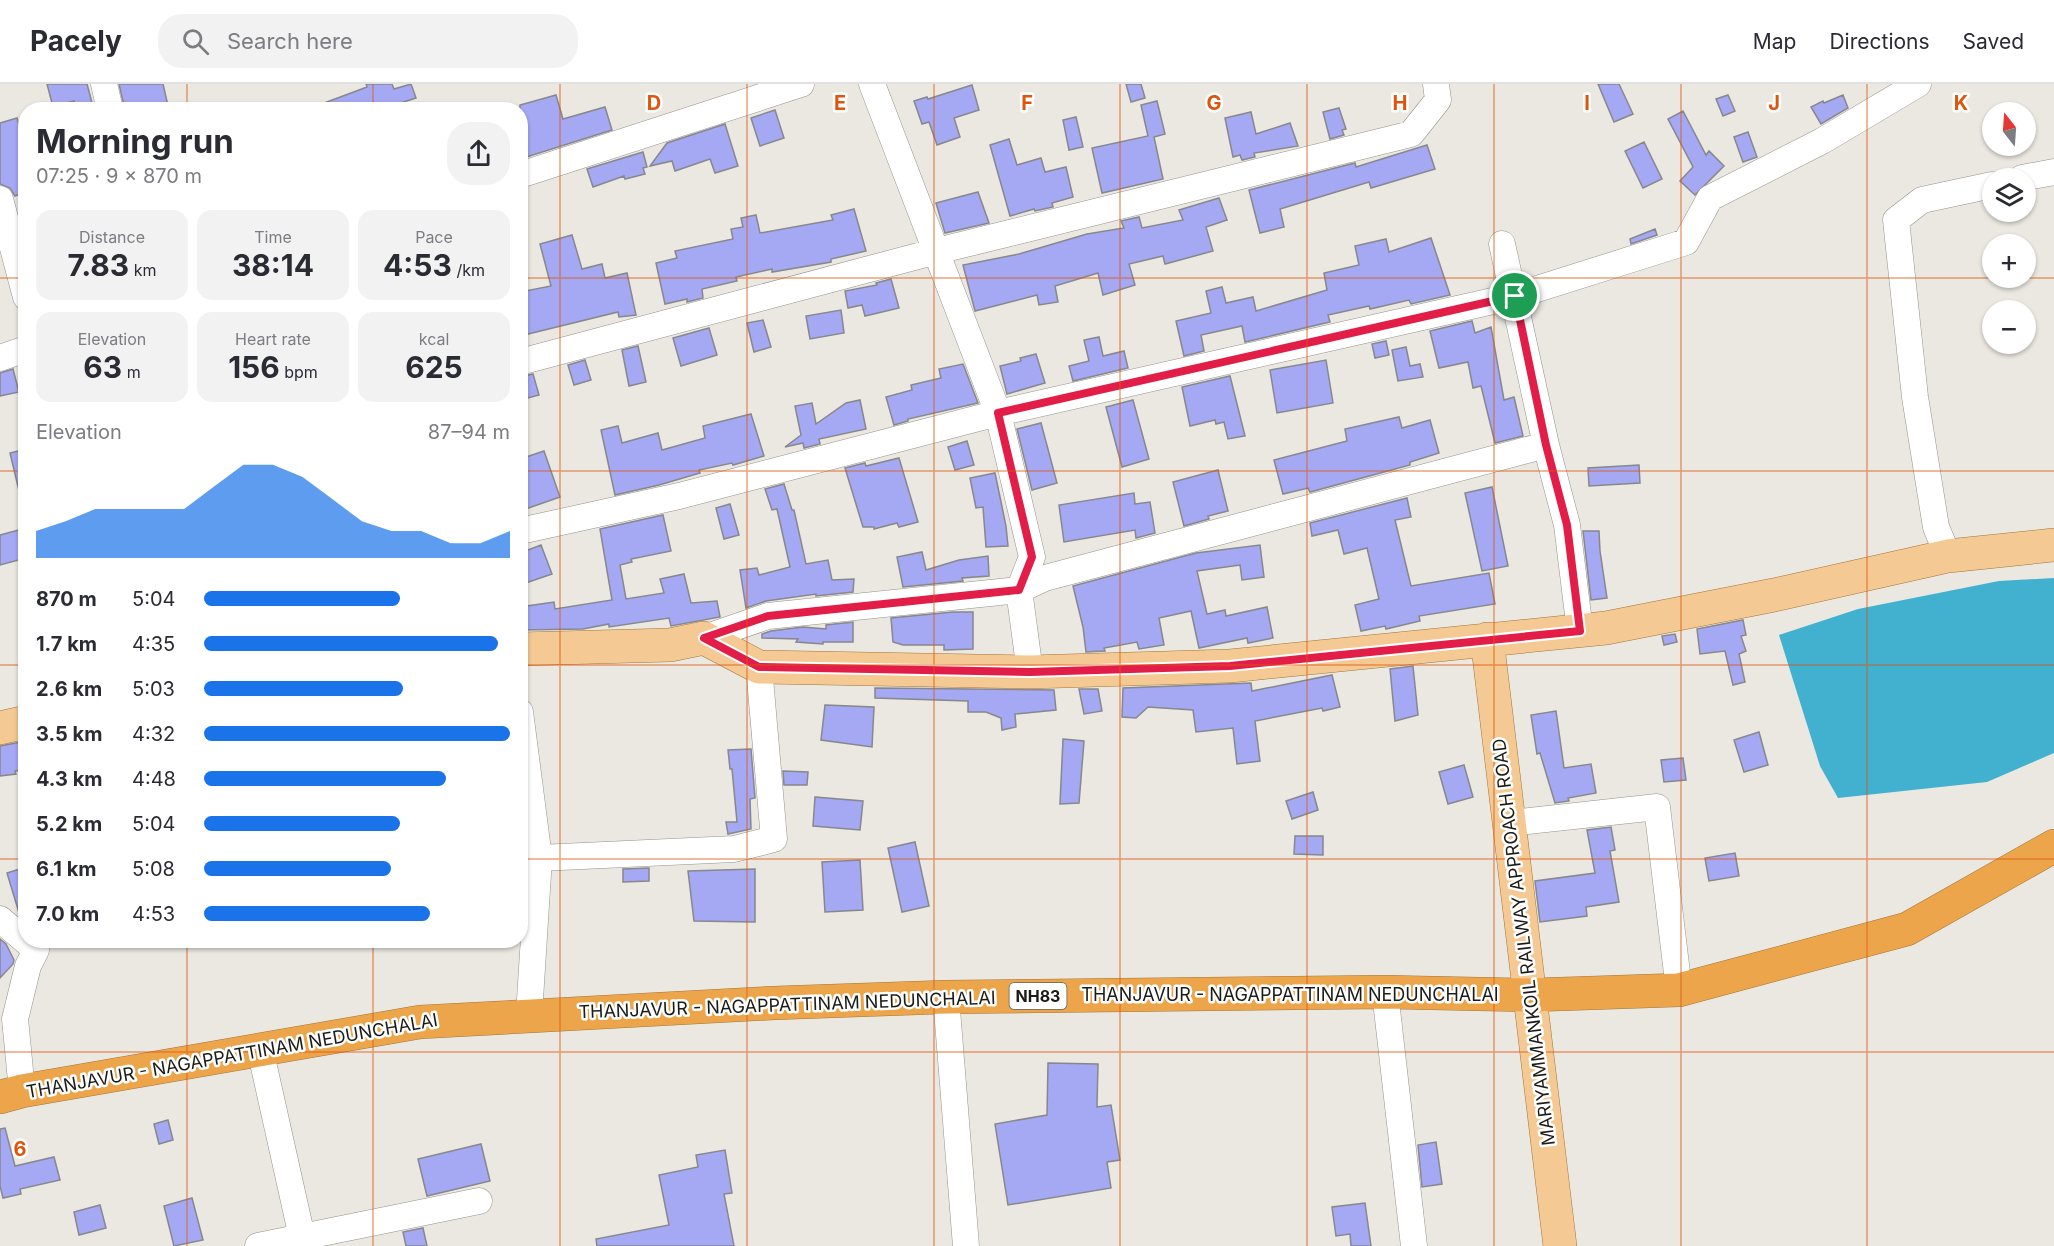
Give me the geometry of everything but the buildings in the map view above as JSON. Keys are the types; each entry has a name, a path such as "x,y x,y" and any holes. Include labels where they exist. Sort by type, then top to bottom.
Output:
{"highway":[{"name":"THANJAVUR - NAGAPPATTINAM NEDUNCHALAI","path":"11,1094 420,1022 529,1015 946,997 1384,992 1531,995 1679,990 1907,929 2054,846"}],"main road":[{"path":"528,649 670,645 704,638 759,667 1030,672 1230,666 1606,628 1774,595 1948,556 2054,545"},
{"name":"MARIYAMMANKOIL RAILWAY APPROACH ROAD","path":"1487,639 1560,1246"},
{"path":"0,728 18,724"}],"street":[{"path":"104,84 108,102"},
{"path":"528,172 801,84"},
{"path":"872,84 998,413 1032,557 1019,590 1030,672"},
{"path":"528,360 937,252 1411,134 1438,100 1436,84"},
{"path":"528,529 679,496 998,413 1515,296 1686,242 1710,198 1822,141 1918,84"},
{"path":"2036,175 2054,171"},
{"path":"1948,556 1936,527 1917,409 1896,220 1922,200 1982,187"},
{"path":"0,199 18,267"},
{"path":"1502,244 1546,445 1567,525 1580,631"},
{"path":"0,358 18,352"},
{"path":"704,638 768,616 1019,590 1045,578 1546,445"},
{"path":"539,858 734,849 774,838 759,667"},
{"path":"528,773 539,858 529,1015"},
{"path":"1510,823 1657,807 1679,990"},
{"path":"0,919 18,934"},
{"path":"11,1094 15,1019 28,966 36,950 34,948"},
{"path":"1384,992 1414,1246"},
{"path":"946,997 966,1246"},
{"path":"260,1049 303,1242"},
{"path":"258,1246 303,1242 479,1201"}],"water":[{"path":"2054,578 2054,753 1987,782 1838,798 1820,766 1779,635 1858,609 1999,581"}],"route":[{"path":"1515,296 1546,445 1567,525 1580,631 1230,666 1030,672 759,667 704,638 768,616 1019,590 1032,557 998,413 1515,296"}]}
